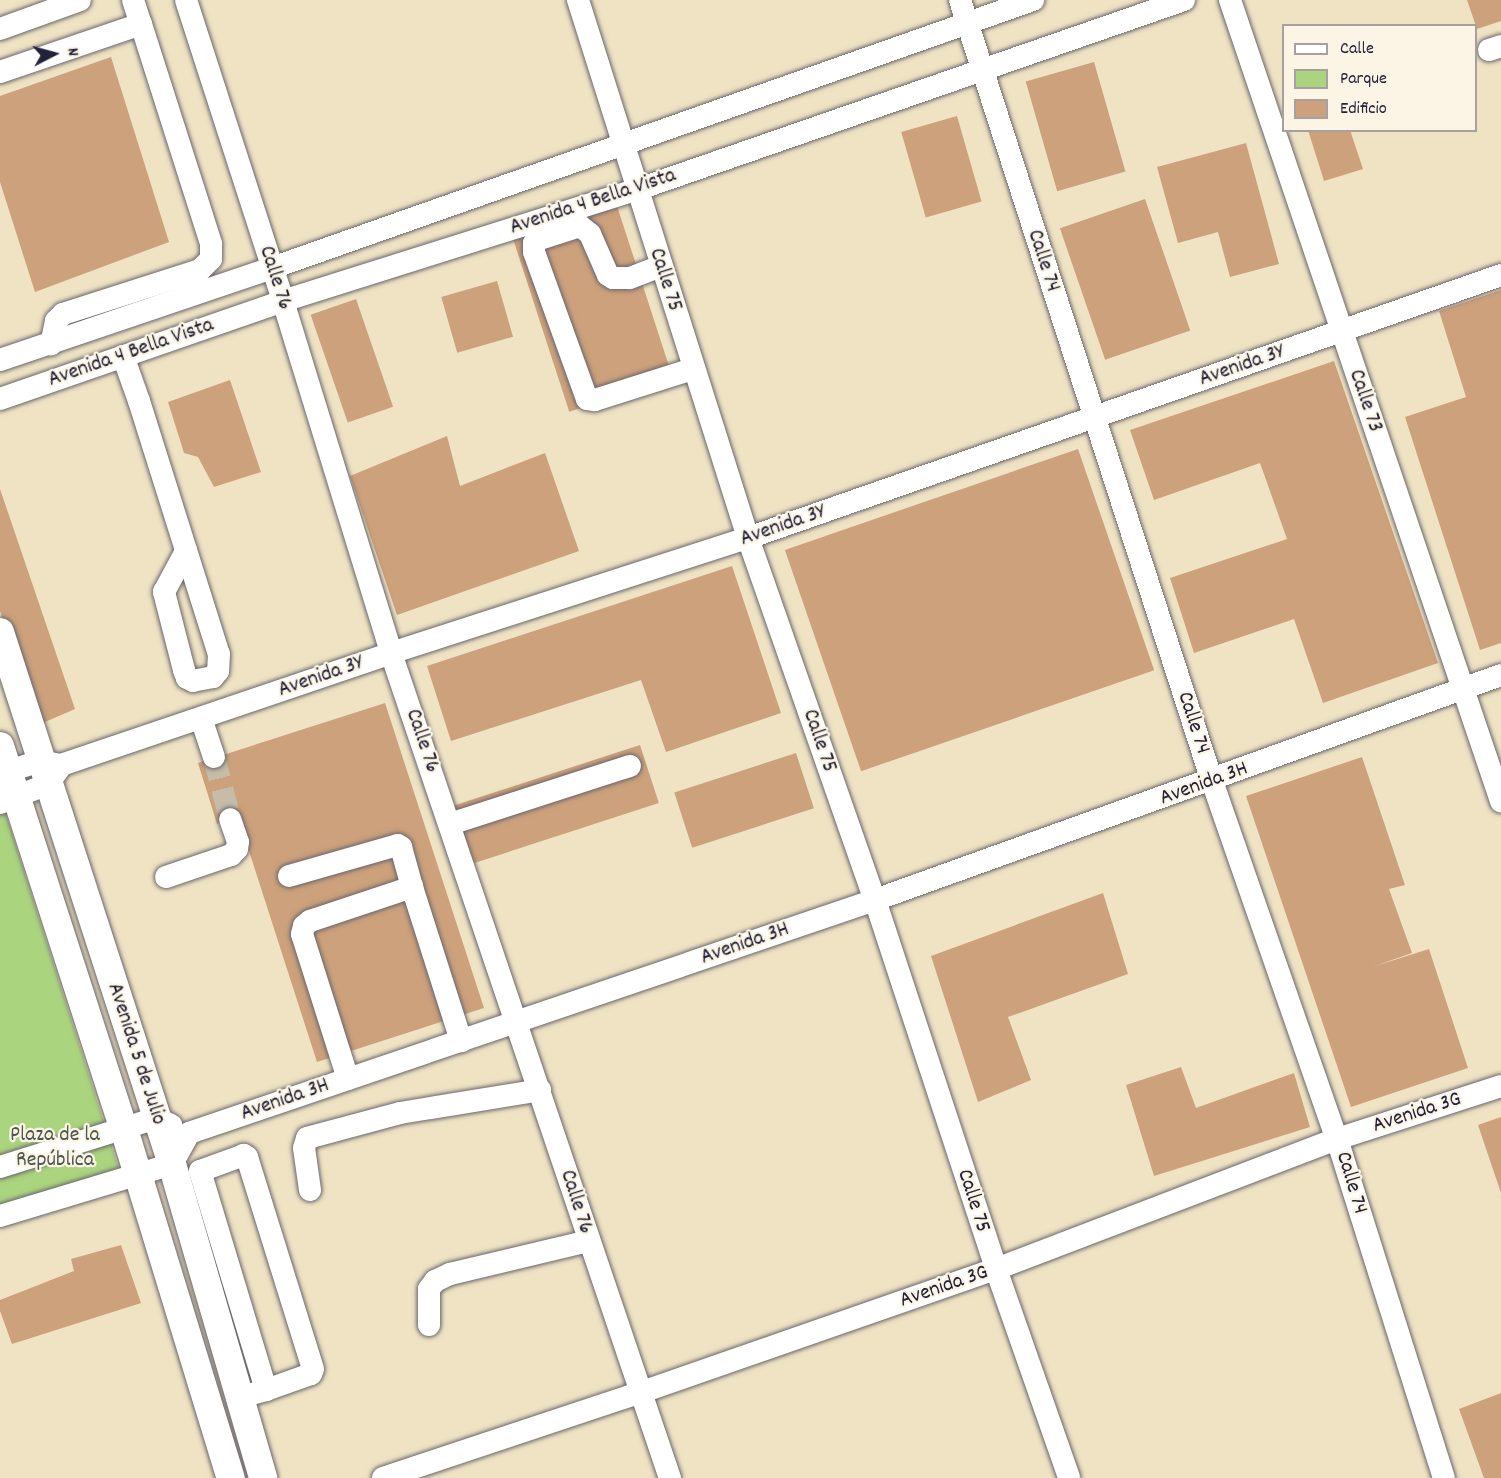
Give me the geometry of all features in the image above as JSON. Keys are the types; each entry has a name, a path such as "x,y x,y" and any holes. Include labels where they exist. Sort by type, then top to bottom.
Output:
{"main road":[{"name":"Avenida 5 de Julio","path":"0,632 50,770 156,1119 172,1164 263,1478"},
{"name":"Avenida 5 de Julio","path":"5,778 124,1129 231,1478"}],"street":[{"path":"0,29 80,0"},
{"path":"51,344 56,321 63,314 200,270 207,266 212,252 208,233 133,0"},
{"name":"Calle 76","path":"186,0 283,301 391,653 518,1022 589,1241 670,1478"},
{"name":"Calle 75","path":"578,0 636,190 748,538 875,900 996,1269 1069,1478"},
{"name":"Calle 74","path":"960,0 1212,781 1337,1139 1444,1478"},
{"name":"Avenida 4 Bella Vista","path":"0,360 272,268 1033,0"},
{"name":"Avenida 4 Bella Vista","path":"0,399 283,301 636,190 1184,0"},
{"name":"Calle 73","path":"1230,0 1501,801"},
{"path":"0,72 141,24"},
{"path":"661,266 629,278 613,278 608,275 590,234 580,226 534,243 534,252 587,399 595,400 693,369"},
{"name":"Avenida 3Y","path":"5,778 50,770 391,653 748,538 1501,275"},
{"path":"123,356 186,551 219,654 218,671 213,677 193,681 187,678 184,670 165,604 164,592 186,551"},
{"name":"Avenida 3H","path":"189,1133 875,900 1212,781 1501,675"},
{"path":"201,718 214,757"},
{"path":"450,824 630,766"},
{"path":"166,877 231,855 237,849 238,842 230,819"},
{"path":"289,876 398,845 401,847 461,1041"},
{"path":"348,1079 302,934 304,926 310,921 412,887"},
{"name":"Avenida 3G","path":"383,1478 642,1392 996,1269 1337,1139 1501,1086"},
{"path":"310,1190 304,1148 307,1138 400,1113 540,1090"},
{"path":"0,1167 156,1119 189,1133 172,1164 0,1216"},
{"path":"238,1398 266,1390 311,1374 313,1364 247,1157 244,1155 200,1171 266,1390"},
{"path":"429,1325 429,1288 435,1281 450,1274 589,1241"}],"green space":[{"name":"Plaza de la República","path":"0,796 124,1185 0,1222"}],"building":[{"path":"1467,0 1501,0 1501,21 1477,29"},
{"path":"111,57 169,242 35,292 0,182 0,96"},
{"path":"1094,62 1125,172 1057,191 1026,82"},
{"path":"957,116 982,202 926,218 901,132"},
{"path":"1309,132 1351,132 1363,169 1324,181"},
{"path":"1246,143 1279,264 1230,277 1218,232 1178,243 1157,167"},
{"path":"1145,199 1190,330 1105,360 1060,228"},
{"path":"617,206 673,378 569,412 513,240"},
{"path":"497,281 513,337 457,353 441,297"},
{"path":"1501,290 1501,643 1480,650 1405,417 1466,397 1439,311"},
{"path":"356,299 393,407 348,422 311,315"},
{"path":"1334,361 1438,663 1323,703 1294,619 1194,653 1170,578 1287,539 1260,463 1154,500 1130,430"},
{"path":"230,380 261,472 214,487 198,457 184,453 168,402"},
{"path":"447,436 460,486 545,453 579,551 397,615 350,476"},
{"path":"1078,449 1154,670 861,771 785,550"},
{"path":"0,489 75,709 38,725 0,611"},
{"path":"732,566 781,713 666,752 641,680 451,741 427,666"},
{"path":"385,703 484,1008 317,1062 238,817 217,824 198,763"},
{"path":"640,745 659,803 467,865 448,807"},
{"path":"796,753 814,808 692,848 674,793"},
{"path":"1362,757 1405,885 1389,889 1412,953 1372,967 1429,949 1468,1068 1351,1107 1246,796"},
{"path":"1103,893 1128,974 1008,1017 1031,1080 978,1102 931,956"},
{"path":"1181,1067 1196,1108 1294,1073 1310,1127 1154,1176 1126,1085"},
{"path":"1501,1117 1501,1193 1478,1125"},
{"path":"121,1245 141,1303 12,1344 0,1311 0,1300 74,1271 71,1259"},
{"path":"1501,1393 1501,1478 1484,1478 1459,1409"}],"tunnel":[{"path":"214,757 230,819"}]}
